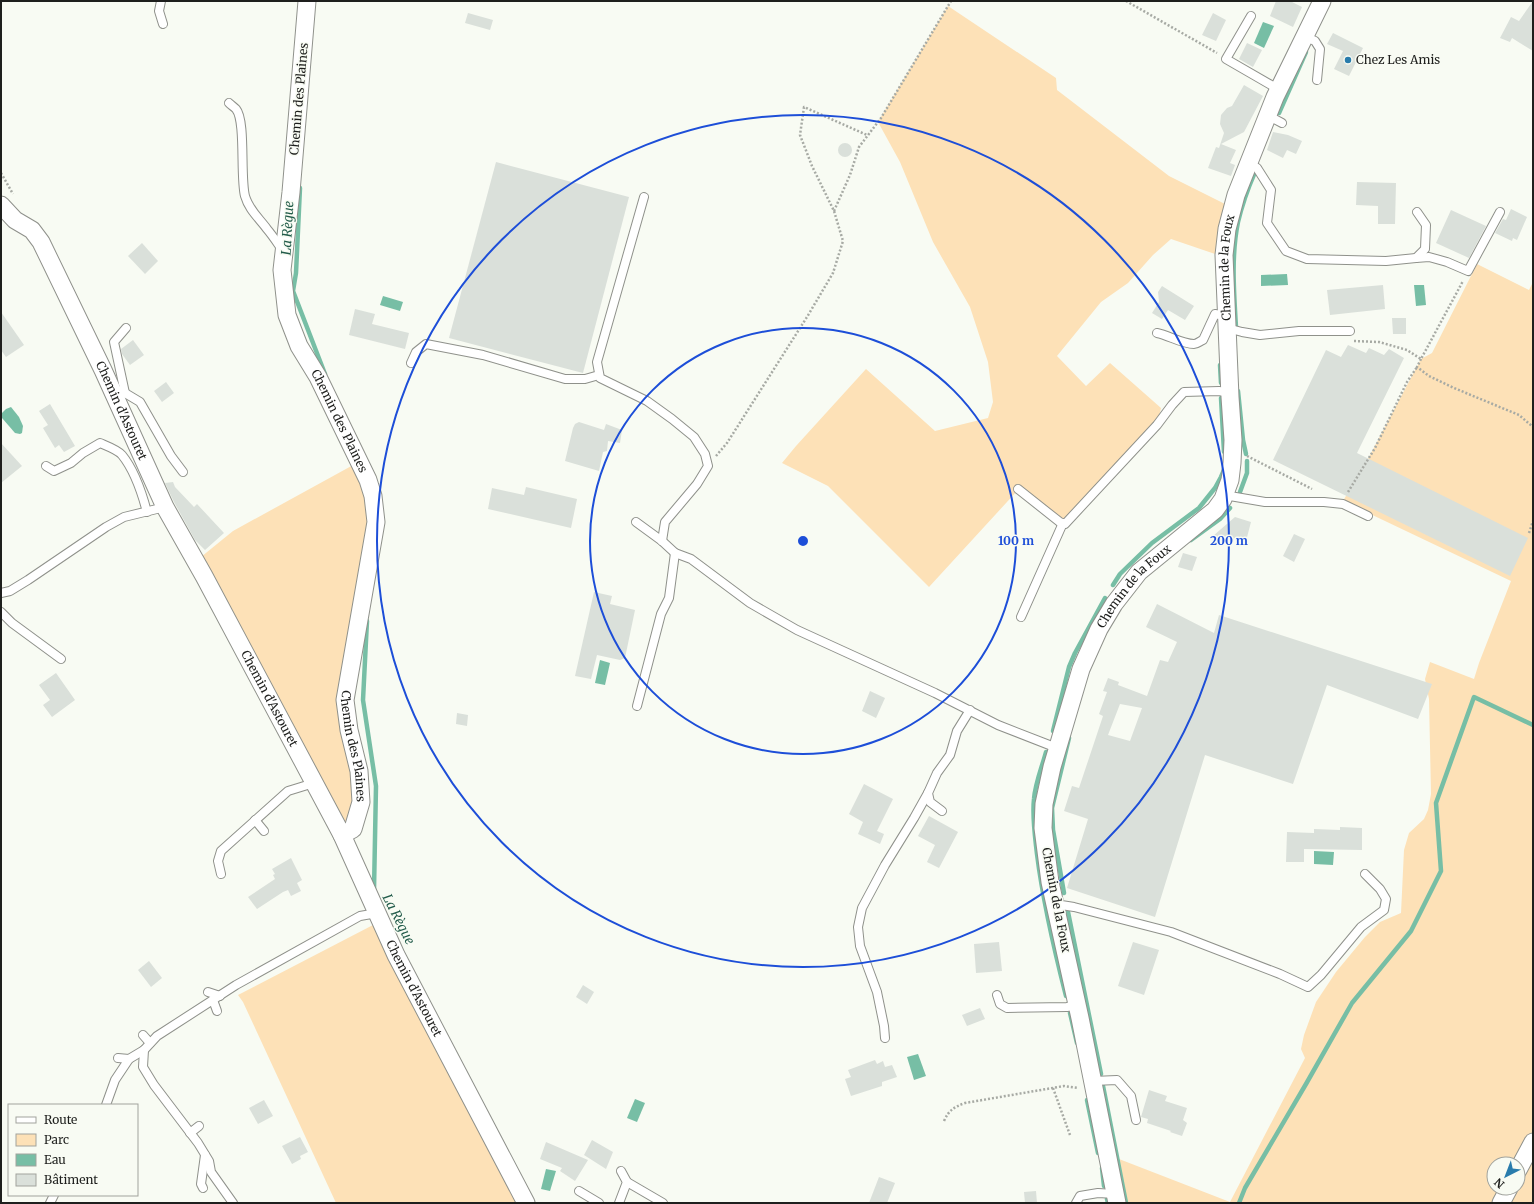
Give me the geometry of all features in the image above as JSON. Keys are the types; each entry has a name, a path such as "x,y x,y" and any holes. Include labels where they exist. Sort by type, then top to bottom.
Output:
{"street":[{"name":"Chemin des Plaines","path":"307,1 291,192 282,270 287,315 300,346 318,377 368,480 373,496 376,522 345,700 349,730 359,771 361,802 353,829 342,835"},
{"name":"Chemin de la Foux","path":"1116,1198 1094,1086 1050,882 1043,828 1044,804 1057,748 1081,669 1099,629 1114,604 1139,572 1215,510 1224,495 1230,480 1233,440 1224,255 1227,229 1236,195 1249,163 1275,119 1278,89 1322,1"},
{"name":"Chemin d'Astouret","path":"1,205 14,220 32,230 41,242 120,395 165,507 204,576 342,835 396,955 526,1203"},
{"path":"1526,1156 1533,1142"}],"lane":[{"path":"162,1 159,11 163,24"},
{"path":"1251,16 1226,58 1278,89"},
{"path":"1304,36 1315,41 1320,50 1317,80"},
{"path":"229,103 237,110 240,118 242,138 242,177 245,197 252,212 268,229 284,253"},
{"path":"1249,163 1257,168 1271,190 1267,223 1286,251 1307,259 1386,261 1429,257 1447,262 1468,272 1500,212"},
{"path":"644,197 597,362 600,378 648,401 694,437 705,454 708,466 697,484 665,522 662,541"},
{"path":"1416,258 1425,249 1426,231 1426,225 1417,212"},
{"path":"1157,333 1194,344 1203,340 1215,314 1242,332 1260,335 1299,331 1350,331"},
{"path":"126,328 114,342 120,395 140,402 171,456 183,472"},
{"path":"411,364 416,352 426,344 483,355 565,379 585,379 599,375"},
{"path":"1021,617 1063,523 1065,524 1118,468 1157,425 1184,392 1218,391 1230,393"},
{"path":"46,466 54,471 71,463 83,453 100,443 121,454 133,473 143,495 147,512"},
{"path":"1018,489 1063,523"},
{"path":"1224,495 1265,502 1324,502 1343,504 1368,516"},
{"path":"1,593 10,591 28,580 106,527 124,517 165,507"},
{"path":"636,522 662,541 675,553 691,559 750,603 797,630 998,724 1057,748"},
{"path":"637,706 661,614 669,598 675,553"},
{"path":"1,612 12,623 61,659"},
{"path":"885,1038 877,992 860,946 858,927 862,908 885,864 928,793 937,773 950,755 957,731 970,710"},
{"path":"221,874 218,861 221,851 288,791 314,783"},
{"path":"928,793 930,802 942,811"},
{"path":"255,820 264,831"},
{"path":"1055,904 1074,906 1171,932 1308,986 1321,975 1361,927 1384,910 1386,899 1380,889 1365,874"},
{"path":"107,1104 114,1093 116,1080 128,1059 144,1050 157,1036 236,985 360,916 377,913"},
{"path":"208,992 217,998"},
{"path":"997,995 1000,1004 1007,1008 1067,1007 1077,1005"},
{"path":"217,998 217,1011"},
{"path":"143,1035 150,1044"},
{"path":"144,1050 143,1067 154,1086 205,1154 209,1161 211,1172 234,1203"},
{"path":"118,1058 128,1059"},
{"path":"1094,1086 1117,1080 1131,1096 1136,1120"},
{"path":"190,1133 199,1126"},
{"path":"203,1188 200,1168 205,1154"},
{"path":"621,1171 627,1182 663,1203"},
{"path":"619,1203 627,1182"},
{"path":"579,1191 599,1203"},
{"path":"1076,1203 1080,1196 1098,1193 1116,1198"}],"path":[{"path":"834,212 850,175 859,147 882,118 951,1"},
{"path":"1126,1 1226,58"},
{"path":"708,466 727,443 807,317 833,273 843,241 834,212 812,166 800,135 804,107 867,135"},
{"path":"1348,492 1375,448 1407,382 1417,367 1468,272"},
{"path":"1351,341 1379,342 1407,350 1421,359"},
{"path":"1417,367 1429,376 1454,388 1519,415 1533,427"},
{"path":"1233,453 1246,456 1312,489"},
{"path":"1528,533 1533,521"},
{"path":"944,1121 952,1109 965,1102 1064,1086 1094,1086"},
{"path":"1053,1088 1070,1135"}],"green space":[{"path":"948,6 1056,78 1057,90 1169,176 1227,205 1218,255 1171,239 1153,255 1128,283 1101,302 1057,356 1086,386 1110,363 1161,408 1157,425 1065,524 1018,490 929,587 828,486 782,463 866,369 935,431 988,418 993,402 988,362 970,307 933,242 900,162 878,122"},
{"path":"1477,264 1529,290 1533,282 1533,1203 1125,1203 1117,1160 1119,1159 1230,1202 1305,1058 1301,1049 1304,1035 1316,1002 1336,972 1365,937 1380,922 1401,913 1404,850 1409,833 1424,819 1428,810 1431,794 1429,699 1425,679 1430,662 1474,679 1511,581 1343,501 1369,457 1421,359 1432,353"},
{"path":"355,464 368,502 369,516 351,633 356,801 345,828 201,557 233,531"},
{"path":"373,925 517,1203 336,1203 243,1002 238,995"}],"water":[{"path":"1263,22 1274,26 1264,48 1254,43"},
{"path":"1287,274 1288,285 1261,286 1261,275"},
{"path":"1414,285 1424,285 1426,305 1416,306"},
{"path":"383,296 403,302 400,311 380,305"},
{"path":"11,407 19,417 23,426 22,433 20,434 15,433 2,418 2,413"},
{"path":"600,660 610,663 605,685 595,683"},
{"path":"1314,851 1334,852 1333,865 1314,864"},
{"path":"918,1054 926,1076 914,1080 907,1057"},
{"path":"635,1099 645,1103 637,1122 627,1118"},
{"path":"546,1169 556,1171 550,1191 541,1189"}],"building":[{"path":"1276,1 1290,1 1302,7 1293,27 1270,16"},
{"path":"1533,1 1533,51 1512,38 1510,42 1500,38 1511,17 1519,21"},
{"path":"468,13 493,20 490,30 465,23"},
{"path":"1213,13 1226,20 1216,41 1202,35"},
{"name":"Chez Les Amis","path":"1333,33 1363,48 1349,76 1334,69 1343,51 1327,44"},
{"path":"1247,43 1262,50 1253,67 1239,59"},
{"path":"1244,85 1263,96 1244,132 1221,144 1236,150 1230,163 1235,165 1231,176 1208,168 1216,147 1219,148 1224,133 1220,124 1221,115 1227,108 1232,106"},
{"path":"1273,132 1288,135 1302,141 1296,154 1287,150 1283,158 1267,150"},
{"path":"842,143 848,143 852,147 852,153 848,157 842,157 838,153 838,147"},
{"path":"496,162 629,197 583,373 449,338"},
{"path":"1357,182 1396,183 1395,224 1378,224 1378,206 1356,205"},
{"path":"1511,209 1527,217 1517,240 1513,238 1512,241 1495,233 1503,219 1506,220"},
{"path":"1451,210 1486,226 1469,258 1436,243"},
{"path":"142,243 158,261 145,274 128,256"},
{"path":"1383,285 1385,309 1330,315 1327,290"},
{"path":"1162,286 1194,306 1185,320 1168,310 1162,319 1152,313 1159,302 1158,292"},
{"path":"355,309 375,314 372,324 409,333 405,349 349,335"},
{"path":"1,312 24,345 6,357 1,350"},
{"path":"1392,318 1406,318 1406,334 1393,334"},
{"path":"133,340 144,355 130,365 122,354 121,349"},
{"path":"1348,345 1366,353 1369,348 1384,355 1389,349 1404,358 1357,453 1528,538 1510,576 1273,460 1326,350 1341,357"},
{"path":"166,382 174,393 162,402 154,391"},
{"path":"50,404 75,446 64,452 59,445 55,448 43,428 48,425 39,411"},
{"path":"579,422 604,430 606,424 622,430 620,443 608,441 607,451 603,452 599,471 565,461 573,428 575,424"},
{"path":"1,443 22,466 1,483"},
{"path":"173,482 175,487 194,507 197,504 224,533 205,550 195,540 165,483"},
{"path":"526,487 577,499 571,528 488,509 492,488 524,495"},
{"path":"1235,517 1251,522 1246,541 1234,538 1233,542 1213,536"},
{"path":"1294,534 1305,539 1294,562 1283,556"},
{"path":"1183,553 1197,557 1192,571 1178,567"},
{"path":"594,592 612,596 610,604 635,610 625,658 620,660 597,655 591,679 575,676"},
{"path":"1157,604 1214,633 1219,615 1432,684 1418,719 1327,685 1293,784 1205,755 1155,917 1067,888 1088,819 1064,811 1072,786 1079,788 1103,716 1099,714 1107,692 1103,691 1108,678 1119,682 1118,685 1147,696 1160,660 1168,662 1177,642 1146,627","holes":["1120,704 1142,708 1130,741 1108,735"]},
{"path":"56,673 75,700 52,717 43,705 50,700 39,685"},
{"path":"870,691 885,698 876,718 862,711"},
{"path":"457,713 468,715 467,726 456,724"},
{"path":"864,784 893,799 877,831 884,834 880,844 858,834 863,822 849,814"},
{"path":"929,816 958,832 939,868 927,862 935,845 918,836"},
{"path":"1340,827 1362,828 1362,850 1304,849 1304,862 1286,862 1287,832 1314,833 1314,829 1340,830"},
{"path":"291,858 302,880 297,883 301,891 291,896 288,890 283,892 257,909 248,897 275,879 273,875 275,874 272,869"},
{"path":"999,942 1002,971 976,973 974,944"},
{"path":"1133,942 1159,950 1144,995 1118,986"},
{"path":"149,961 162,978 151,987 138,970"},
{"path":"583,985 594,992 587,1004 576,997"},
{"path":"980,1008 985,1019 967,1026 962,1015"},
{"path":"875,1060 877,1064 883,1061 885,1067 892,1065 897,1077 882,1082 882,1086 851,1096 845,1079 851,1077 848,1070"},
{"path":"1149,1090 1167,1096 1165,1101 1187,1108 1183,1120 1187,1123 1182,1136 1147,1123 1148,1119 1141,1117"},
{"path":"264,1100 273,1116 258,1124 249,1108"},
{"path":"300,1137 308,1152 300,1156 301,1159 292,1164 282,1146"},
{"path":"592,1140 613,1152 606,1169 584,1155"},
{"path":"546,1142 588,1160 575,1181 560,1171 562,1168 540,1159"},
{"path":"879,1177 895,1183 887,1203 869,1203"},
{"path":"1036,1191 1037,1203 1025,1203 1024,1192"}],"waterway":[{"path":"1279,113 1306,52"},
{"path":"1236,327 1234,301 1234,248 1243,203 1255,172"},
{"name":"La Règue","path":"300,188 296,273 293,291 325,374"},
{"path":"1220,365 1221,383"},
{"path":"1238,391 1243,440 1246,454"},
{"path":"1221,398 1224,452"},
{"path":"1240,492 1247,473 1247,461"},
{"path":"1113,585 1120,574 1152,543 1199,508 1215,488 1224,470"},
{"path":"1191,540 1220,519 1230,508"},
{"path":"1053,731 1069,667 1105,598"},
{"name":"La Règue","path":"367,621 363,700 376,786 374,890"},
{"path":"1239,1203 1245,1188 1352,1003 1411,931 1441,871 1436,803 1474,697 1533,725"},
{"path":"1064,893 1053,830 1052,808 1069,738"},
{"path":"1046,752 1035,793 1033,806 1034,826 1039,872 1053,943 1066,996"},
{"path":"1068,912 1101,1074"},
{"path":"1070,1013 1077,1043"},
{"path":"1103,1086 1126,1203"},
{"path":"1087,1100 1098,1153"},
{"path":"1102,1168 1104,1186"},
{"path":"1107,1199 1108,1203"}],"place":[{"name":"Chez Les Amis","path":"1348,60"}]}
